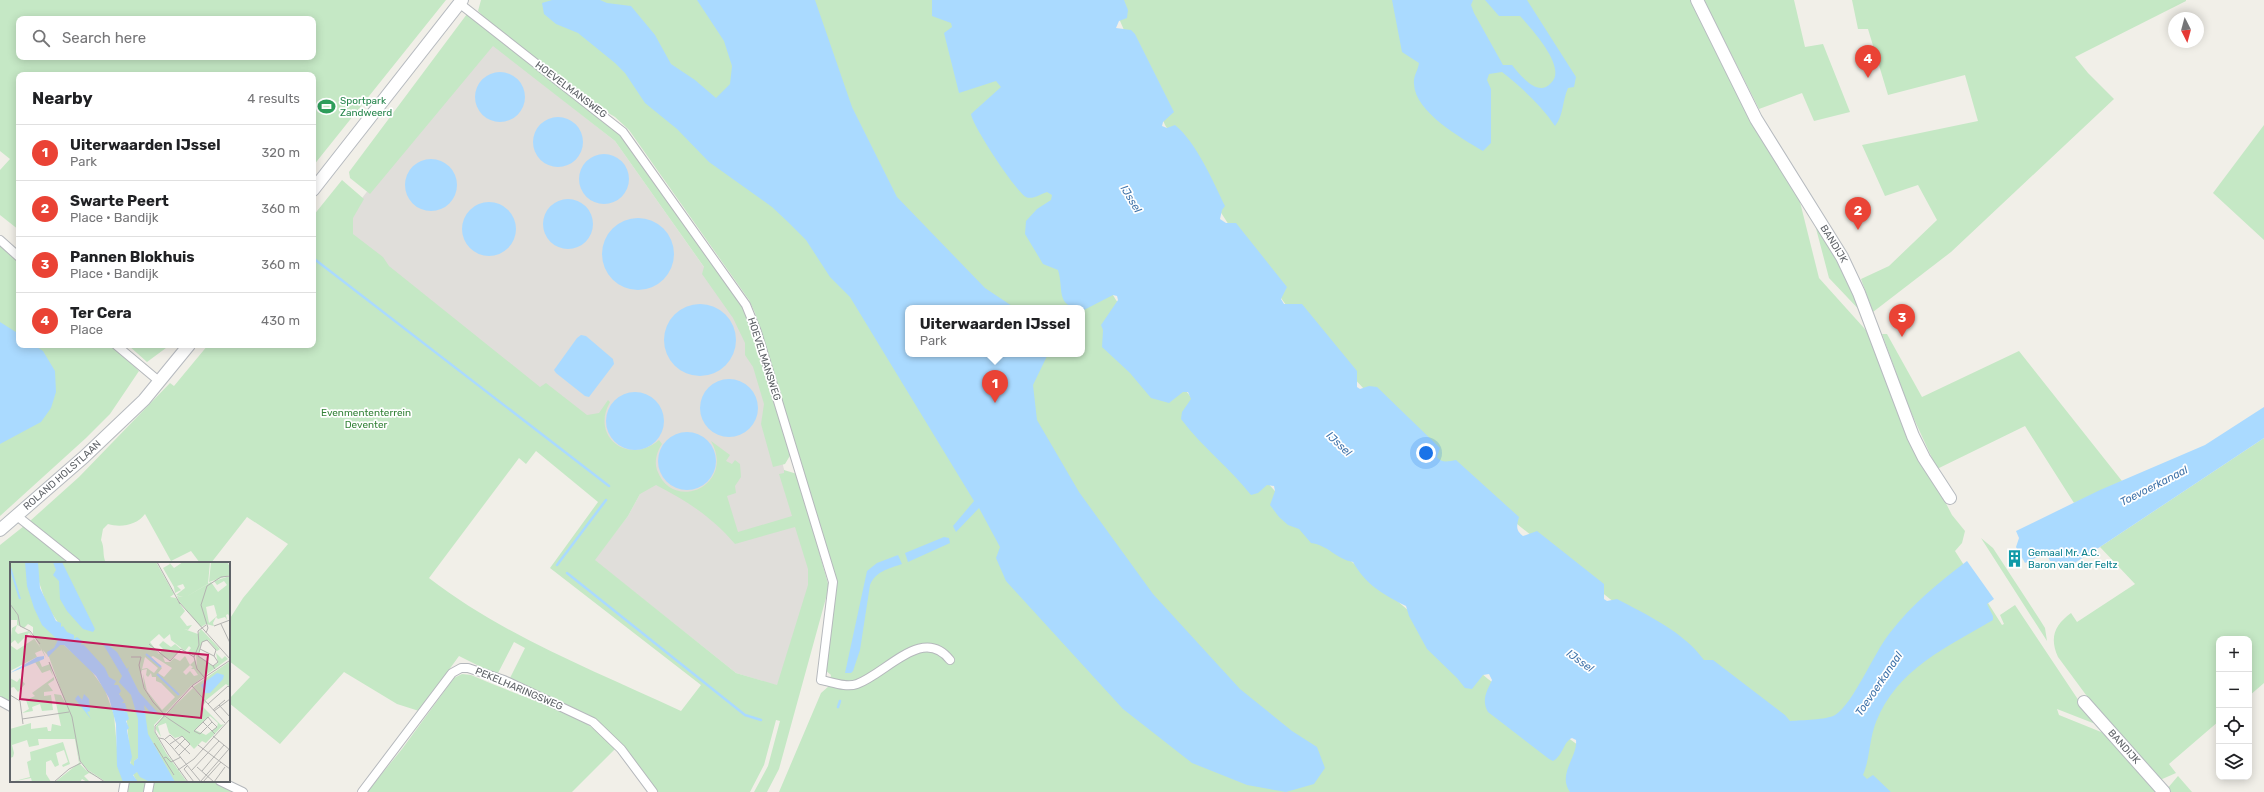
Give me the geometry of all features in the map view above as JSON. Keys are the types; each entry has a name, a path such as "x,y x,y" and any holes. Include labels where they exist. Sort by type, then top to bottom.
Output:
{"street":[{"name":"BANDIJK","path":"1697,0 1756,119 1842,257 1859,293 1913,436 1924,458 1950,498"},
{"path":"316,186 460,1"},
{"name":"HOEVELMANSWEG","path":"460,1 623,132 746,305 757,332 833,582 821,680 843,685 856,684 924,646 940,649 950,660"},
{"path":"0,240 16,254"},
{"path":"120,348 156,379"},
{"name":"ROLAND HOLSTLAAN","path":"0,530 84,457 123,418 183,348"},
{"name":"ROLAND HOLSTLAAN","path":"156,379 186,348"},
{"path":"17,516 75,562"},
{"name":"PEKELHARINGSWEG","path":"362,792 452,672 461,668 468,668 504,680 592,722 621,749 653,792"},
{"path":"0,701 10,706"},
{"name":"BANDIJK","path":"2084,702 2164,792"},
{"path":"123,792 125,782"},
{"path":"148,792 150,782"},
{"path":"222,782 243,792"}],"shaded area":[{"path":"486,39 615,141 747,328 785,473 825,579 795,691 736,673 594,560 628,516 640,494 334,234"}],"green space":[{"name":"Sportpark Zandweerd","path":"0,0 446,0 316,162 316,72 16,72 16,228 0,215 0,170 10,159 0,151"},
{"path":"481,0 969,0 1053,195 1116,300 1190,396 1274,490 1352,562 1488,679 1642,792 779,792 821,693 829,686 831,675 825,670 825,661 832,622 835,576 755,313 749,300 629,130 615,117 583,98 480,18 480,14 482,15 478,11"},
{"path":"1111,0 1693,0 1797,190 1819,278 1873,338 1932,476 1952,515 1965,531 1962,543 1955,551 2002,625 2004,624 2000,615 2015,605 2083,707 2098,725 2057,709 2059,715 2106,734 2157,792 1878,792 1704,661 1610,599 1439,461 1364,389 1286,305 1227,222 1165,125"},
{"path":"1704,0 1794,0 1805,47 1823,44 1850,112 1814,121 1802,93 1759,109"},
{"path":"1852,0 2186,1 2075,57 2088,73 2114,99 1951,252 1873,312 1861,279 1889,266 1937,220 1918,185 1885,196 1862,145 1978,121 1965,75 1888,95 1868,29 1858,29"},
{"path":"467,14 617,129 742,304 750,323 791,454 785,464 773,467 761,424 764,404 753,367 745,355 745,343 733,318 702,274 704,267 615,141 493,46 370,194 350,178 349,172"},
{"path":"2264,125 2264,240 2213,193"},
{"name":"Evenmententerrein Deventer","path":"342,180 364,199 353,218 353,234 383,257 389,266 540,387 546,383 587,415 599,413 608,400 610,402 605,415 605,426 609,436 616,444 625,449 636,450 647,447 659,440 662,444 656,457 656,464 657,470 665,483 676,490 688,492 699,488 709,481 715,470 717,457 711,441 730,455 726,461 732,464 735,460 740,464 741,477 735,486 736,493 727,496 738,532 792,516 779,474 784,473 784,470 797,474 829,587 779,769 767,792 754,792 768,766 780,721 776,720 764,765 750,792 655,792 635,761 605,728 592,718 510,678 525,648 514,642 497,675 459,656 419,711 397,704 344,672 280,744 230,704 230,698 250,677 230,662 230,618 243,598 288,544 247,517 212,562 199,562 191,551 171,561 145,514 138,521 128,525 118,526 108,524 103,529 101,540 106,562 82,562 30,521 79,477 170,383 174,386 206,348 316,348 316,212","holes":["536,451 598,502 550,568 701,685 681,711 583,667 519,635 488,618 429,578 519,458 526,464","656,485 678,497 708,518 735,544 795,527 808,569 808,585 777,685 736,673 595,560 628,516 640,494"]},
{"path":"1812,213 1821,226 1866,317 1829,278"},
{"path":"0,245 16,259 16,348 114,348 139,371 110,414 86,438 0,516"},
{"path":"1882,334 1887,334 1922,397 2019,351 2122,481 2074,503 2025,426 1937,469 1909,408"},
{"path":"131,348 166,348 147,362"},
{"path":"2264,438 2264,683 2252,693 2252,636 2216,636 2216,724 2169,764 2176,773 2160,780 2089,699 2058,657 2055,650 2054,637 2057,627 2071,613 2077,622 2135,584 2100,547"},
{"path":"24,526 70,562 10,562 10,701 0,696 0,545"},
{"path":"1981,538 1993,548 2040,620 2045,628 2047,641"},
{"path":"462,674 471,675 586,723 596,730 615,749 572,792 367,792 402,749 454,678"},
{"path":"2178,776 2192,792 2169,792 2167,789"},
{"path":"127,782 148,782 145,792 124,792"},
{"path":"155,782 217,782 232,792 151,792"}],"water":[{"path":"552,0 600,0 607,3 631,6 655,35 671,64 695,80 716,98 730,84 732,66 724,41 697,0 815,0 852,107 897,197 985,288 1010,305 905,305 905,357 1047,357 1033,385 1037,420 1079,492 1153,594 1240,689 1292,731 1317,747 1325,768 1314,784 1286,792 1247,785 1192,763 1123,709 1006,581 996,558 1000,547 979,508 956,532 953,526 974,501 850,297 830,277 806,240 772,207 709,162 677,129 645,103 625,73 615,63 578,33 556,24 544,14 542,3"},
{"path":"932,0 1124,0 1128,10 1127,18 1119,21 1116,28 1131,30 1135,34 1174,112 1163,122 1162,126 1167,128 1175,125 1190,141 1203,162 1225,206 1222,210 1220,219 1226,223 1236,223 1287,287 1281,299 1284,304 1302,304 1357,371 1357,387 1360,389 1369,386 1377,387 1440,448 1437,457 1441,461 1446,462 1456,460 1519,517 1517,527 1520,534 1523,536 1537,531 1604,584 1604,599 1607,601 1617,599 1664,625 1686,641 1704,660 1713,660 1785,715 1790,721 1814,720 1831,717 1842,709 1856,690 1883,642 1898,623 1926,594 1967,561 1994,599 1987,604 1993,616 1993,620 1925,661 1910,674 1885,704 1876,722 1863,775 1867,779 1873,775 1891,792 1570,792 1566,779 1576,746 1576,740 1572,738 1569,740 1556,759 1553,761 1549,759 1488,712 1485,700 1492,680 1489,674 1483,675 1472,689 1465,688 1457,678 1427,649 1409,616 1406,606 1390,598 1376,588 1364,577 1353,562 1342,558 1322,546 1311,543 1299,529 1288,525 1279,517 1270,505 1275,491 1274,486 1267,485 1258,493 1251,495 1181,419 1182,412 1191,399 1188,392 1183,392 1169,403 1151,398 1130,373 1102,347 1103,330 1101,325 1118,300 1117,296 1113,295 1085,309 1085,305 1068,305 1064,301 1058,270 1043,264 1025,234 1026,221 1037,209 1051,200 1052,195 1047,192 1034,197 1026,197 1004,171 986,144 973,121 971,114 1001,87 996,81 959,93 944,33 952,27 951,23 932,16"},
{"path":"1392,0 1473,0 1471,5 1474,13 1503,65 1512,65 1524,79 1535,87 1541,88 1546,87 1555,77 1553,63 1546,48 1520,16 1499,16 1485,0 1527,0 1576,77 1574,87 1568,88 1560,117 1555,126 1530,97 1502,72 1489,74 1487,80 1491,89 1491,143 1483,151 1441,123 1430,114 1416,94 1414,81 1419,63 1402,52"},
{"path":"500,72 510,74 518,79 523,87 525,97 523,107 518,115 510,120 500,122 490,120 482,115 477,107 475,97 477,87 482,79 490,74"},
{"path":"558,117 568,119 576,124 581,132 583,142 581,152 576,160 568,165 558,167 548,165 540,160 535,152 533,142 535,132 540,124 548,119"},
{"path":"604,154 613,156 622,161 627,170 629,179 627,188 622,197 613,202 604,204 595,202 586,197 581,188 579,179 581,170 586,161 595,156"},
{"path":"426,159 436,159 450,166 457,180 457,190 450,204 436,211 426,211 416,207 409,200 405,190 405,180 409,170 416,163"},
{"path":"568,199 582,203 589,210 593,224 589,238 582,245 568,249 554,245 547,238 543,224 547,210 554,203"},
{"path":"484,202 494,202 504,206 512,214 516,224 516,234 512,244 504,252 494,256 484,256 474,252 466,244 462,234 462,224 466,214 474,206"},
{"path":"638,218 658,224 668,234 674,254 668,274 658,284 638,290 618,284 608,274 602,254 608,234 618,224"},
{"path":"693,304 707,304 726,314 736,333 736,347 726,366 707,376 693,376 674,366 664,347 664,333 674,314"},
{"path":"0,322 16,332 16,348 38,348 43,351 55,371 56,392 51,408 41,422 0,444"},
{"path":"581,335 586,336 613,359 614,364 589,397 585,396 554,370 577,338"},
{"path":"729,379 745,384 753,392 758,408 753,424 745,432 729,437 713,432 705,424 700,408 705,392 713,384"},
{"path":"635,392 651,397 659,405 664,421 659,437 651,445 635,450 619,445 611,437 606,421 611,405 619,397"},
{"name":"Toevoerkanaal","path":"2264,407 2264,438 2100,547 2073,564 2050,561 2046,553 2025,563 2016,547 2019,538 2016,531 2100,490 2205,445"},
{"path":"687,432 703,437 711,445 716,461 711,477 703,485 687,490 671,485 663,477 658,461 663,445 671,437"},
{"path":"944,537 949,538 950,543 908,562 905,553"},
{"path":"898,555 902,564 887,569 879,574 870,585 860,650 853,671 851,673 845,673 867,571 877,563"}],"waterway":[{"path":"316,260 609,486"},
{"path":"557,565 606,500"},
{"path":"567,573 745,715 761,720"},
{"path":"838,707 840,701"}],"place":[{"name":"Ter Cera","path":"1868,78"},
{"name":"Sportpark Zandweerd","path":"327,107"},
{"name":"Swarte Peert","path":"1858,230"},
{"name":"Pannen Blokhuis","path":"1902,337"},
{"name":"Uiterwaarden IJssel","path":"995,403"},
{"name":"Gemaal Mr. A.C. Baron van der Feltz","path":"2015,559"}],"water label":[{"name":"IJssel","path":"1131,199"},
{"name":"IJssel","path":"1339,444"},
{"name":"IJssel","path":"1580,661"}]}
